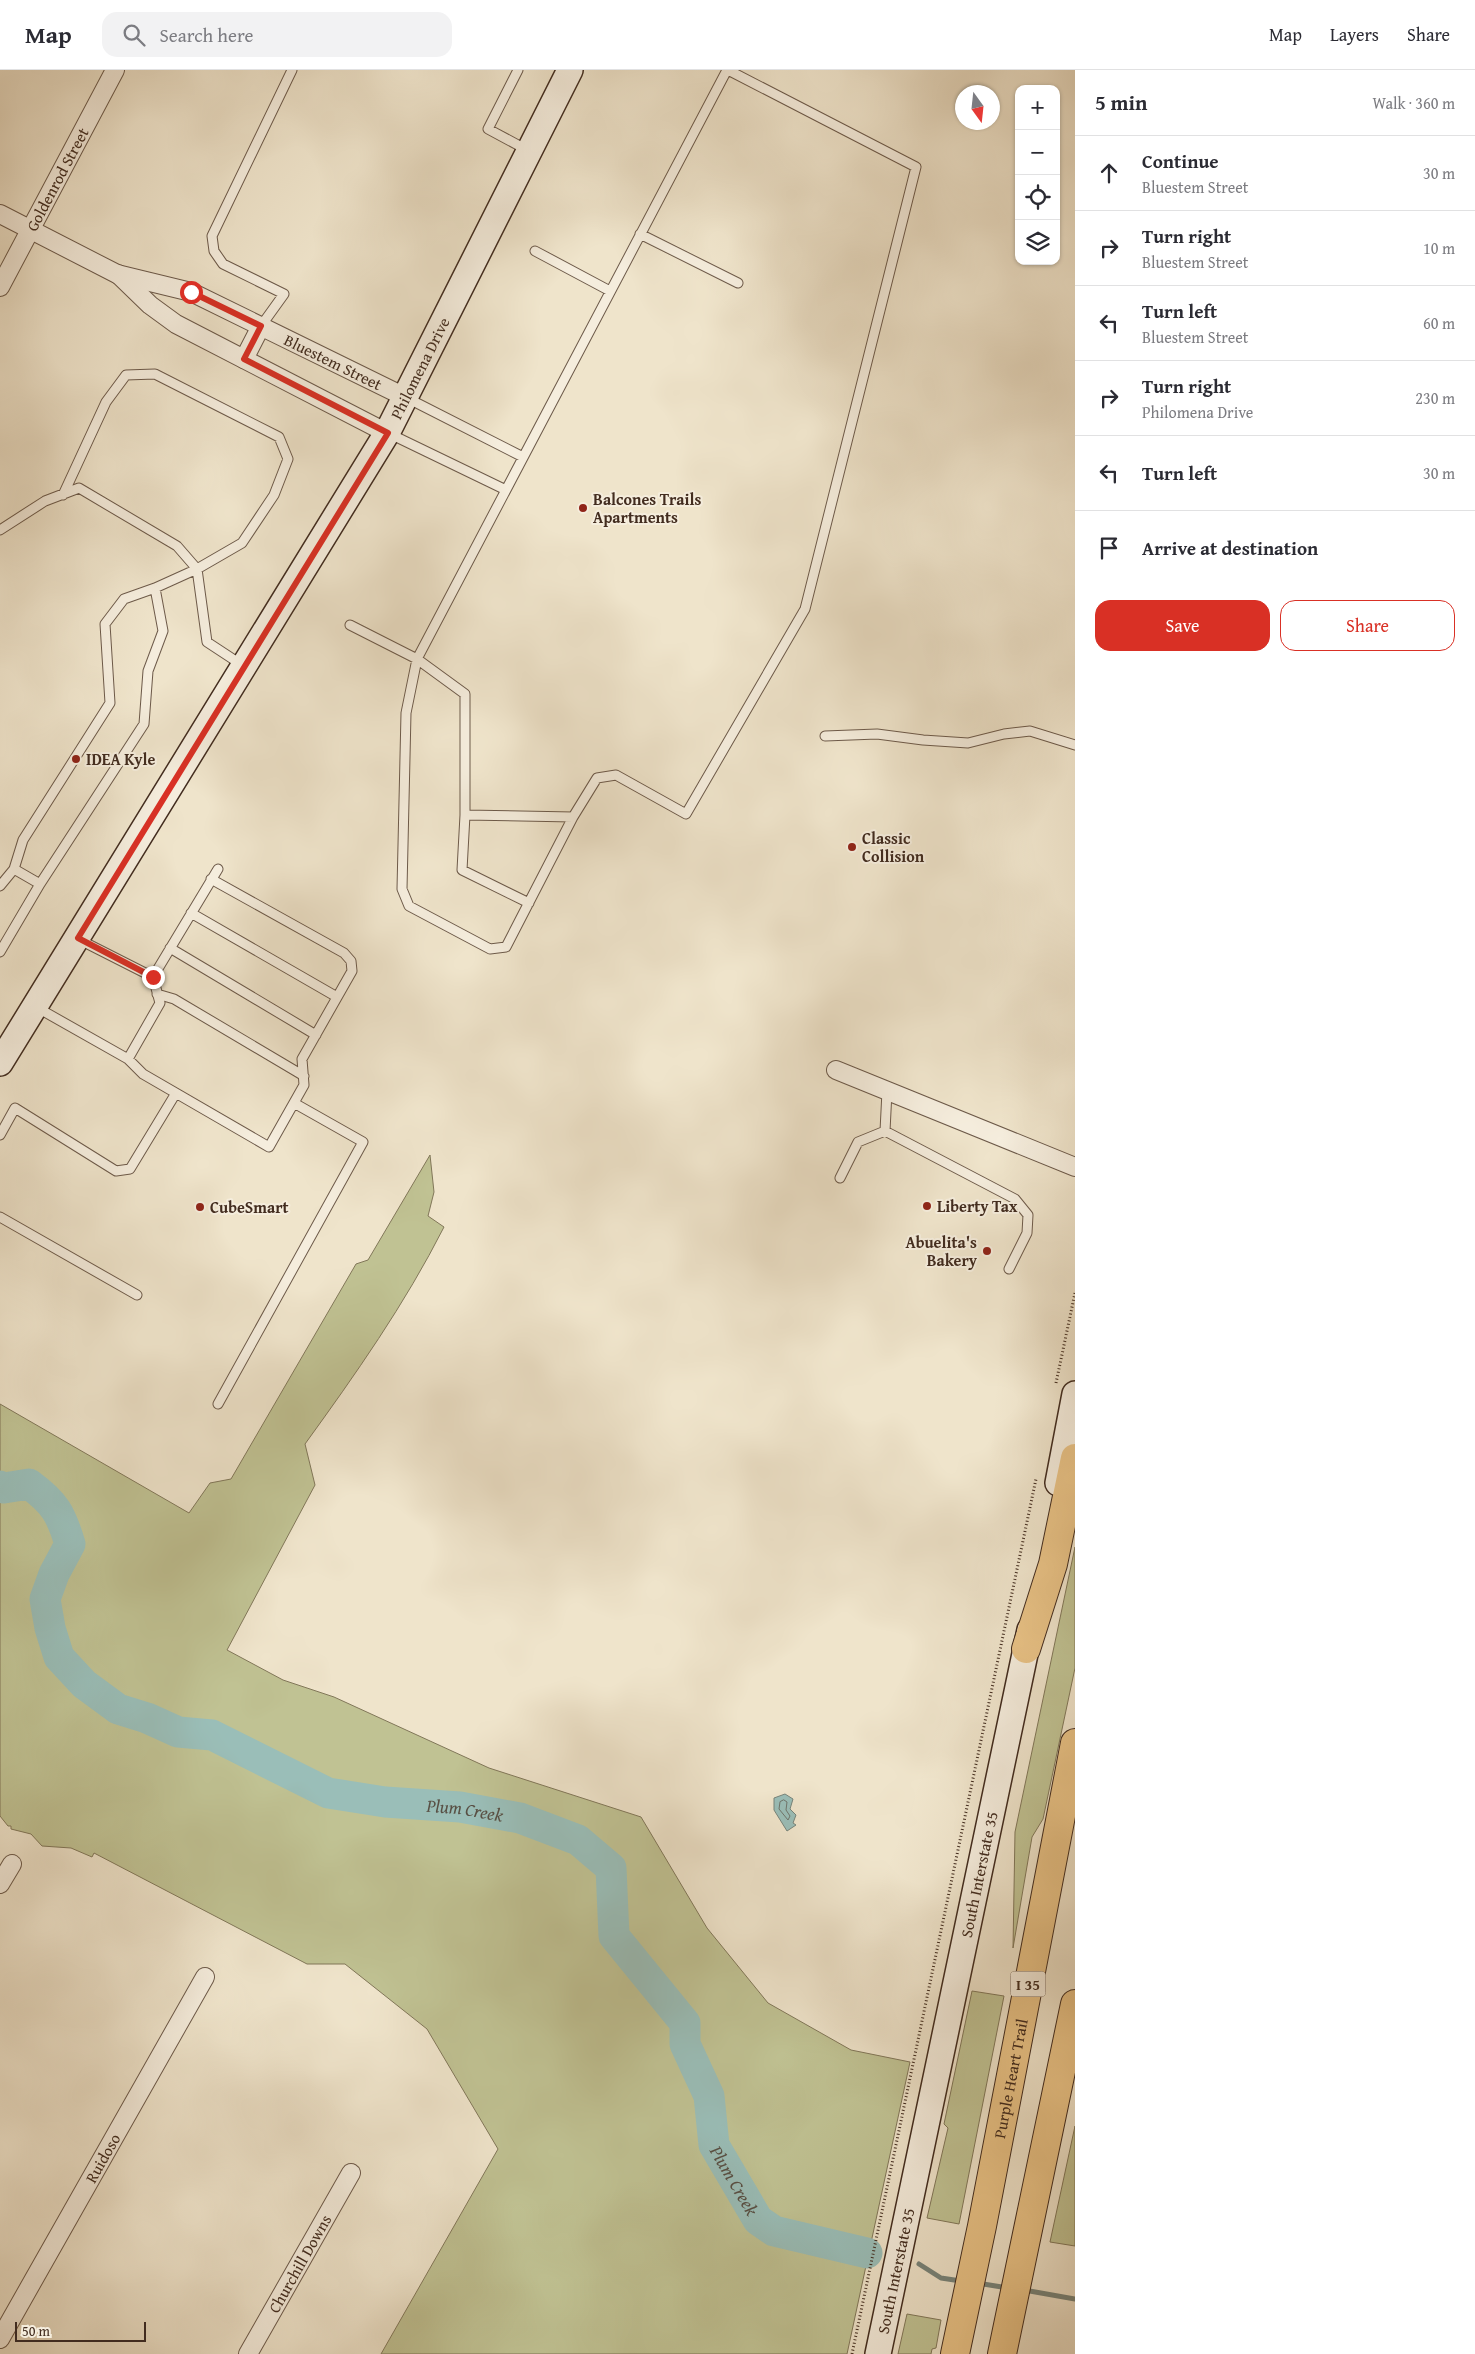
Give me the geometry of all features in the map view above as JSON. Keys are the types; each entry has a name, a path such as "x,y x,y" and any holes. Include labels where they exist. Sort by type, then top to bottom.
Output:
{"highway":[{"path":"1026,1649 1053,1564 1075,1458"},
{"name":"Purple Heart Trail","path":"955,2354 982,2226 1075,1743"},
{"path":"1003,2347 1075,2004"}],"street":[{"name":"Goldenrod Street","path":"0,287 115,70"},
{"name":"Philomena Drive","path":"0,1064 388,433 570,70"},
{"name":"Bluestem Street","path":"0,214 118,274 191,292 405,397"},
{"name":"Bluestem Street","path":"118,274 150,305 176,324 388,433"},
{"path":"244,359 261,326"},
{"path":"836,1070 1075,1167"},
{"name":"South Interstate 35","path":"878,2354 1026,1649 1065,1391"},
{"path":"0,1884 12,1864"},
{"name":"Ruidoso","path":"0,2339 205,1977"},
{"name":"Churchill Downs","path":"248,2354 351,2173"}],"lane":[{"path":"261,326 284,294 223,264 214,252 212,236 292,70"},
{"path":"518,70 488,129 529,151"},
{"path":"727,70 916,167 805,609 686,814 616,774 597,778 574,817 506,947 490,949 409,906 402,889 406,713 417,659 640,234 727,70"},
{"path":"640,234 738,283"},
{"path":"534,251 610,291"},
{"path":"0,886 14,869 23,840 110,703 105,624 124,599 197,569 242,543 274,495 288,459 279,436 155,374 126,375 106,402 63,495"},
{"path":"405,397 523,457"},
{"path":"388,433 506,490"},
{"path":"0,530 45,501 79,488 176,546 197,569 207,642 245,666"},
{"path":"0,952 40,884 144,724 148,671 163,631 154,588"},
{"path":"350,625 417,659 465,694 465,815 462,870 529,903"},
{"path":"824,736 877,734 968,743 1004,734 1030,731 1075,745"},
{"path":"465,815 574,817"},
{"path":"128,1059 160,1003 153,977 218,868"},
{"path":"14,869 40,884"},
{"path":"35,1006 128,1059 143,1074 269,1147 304,1084 302,1059 352,971 351,960 344,953 211,879"},
{"path":"191,913 337,997"},
{"path":"78,938 153,977"},
{"path":"170,948 316,1035"},
{"path":"157,994 174,999 304,1076"},
{"path":"884,1131 887,1091"},
{"path":"0,1135 15,1108 116,1171 130,1169 176,1093"},
{"path":"218,1404 363,1142 294,1104"},
{"path":"840,1178 858,1142 884,1131"},
{"path":"884,1131 1015,1199 1028,1215 1027,1233 1009,1269"},
{"path":"0,1217 137,1295"}],"path":[{"path":"1065,1391 1075,1293"},
{"path":"852,2354 885,2190 913,2071 1037,1472"}],"green space":[{"path":"430,1155 434,1192 428,1216 444,1227 396,1311 361,1365 305,1444 315,1485 227,1650 283,1680 334,1697 489,1768 641,1817 707,1928 768,2003 851,2050 910,2062 847,2354 381,2354 498,2149 427,2029 345,1964 307,1964 94,1853 92,1857 71,1848 42,1846 31,1834 11,1829 11,1826 8,1826 0,1816 0,1404 189,1513 210,1483 231,1479 356,1264 368,1260"},
{"path":"1075,1547 1075,1668 1043,1819 1032,1837 1013,1948 1015,1832"},
{"path":"972,1991 1004,1996 959,2224 927,2218 948,2128 944,2124"},
{"path":"1075,2126 1075,2246 1050,2242"},
{"path":"907,2314 941,2320 936,2348 932,2349 931,2354 898,2354"}],"water":[{"path":"785,1794 793,1799 790,1809 796,1815 793,1823 796,1825 787,1831 774,1810 774,1798"}],"waterway":[{"name":"Plum Creek","path":"0,1486 4,1488 29,1484 51,1503 60,1517 70,1544 54,1574 45,1599 50,1628 59,1657 84,1684 118,1709 147,1718 178,1732 212,1735 328,1793 385,1802 460,1807 520,1818 578,1840 611,1868 614,1936 685,2023 685,2044 709,2096 714,2145 758,2220 774,2231 867,2253"},
{"name":"Plum Creek","path":"919,2264 941,2278 961,2281"},
{"name":"Plum Creek","path":"977,2283 1008,2288"},
{"name":"Plum Creek","path":"1024,2290 1075,2299"}],"place":[{"name":"Balcones Trails Apartments","path":"583,508"},
{"name":"IDEA Kyle","path":"76,759"},
{"name":"Classic Collision","path":"852,847"},
{"name":"Liberty Tax","path":"927,1206"},
{"name":"CubeSmart","path":"200,1207"},
{"name":"Abuelita's Bakery","path":"987,1251"}],"route":[{"path":"153,977 78,938 388,433 244,359 261,326 191,292"}]}
